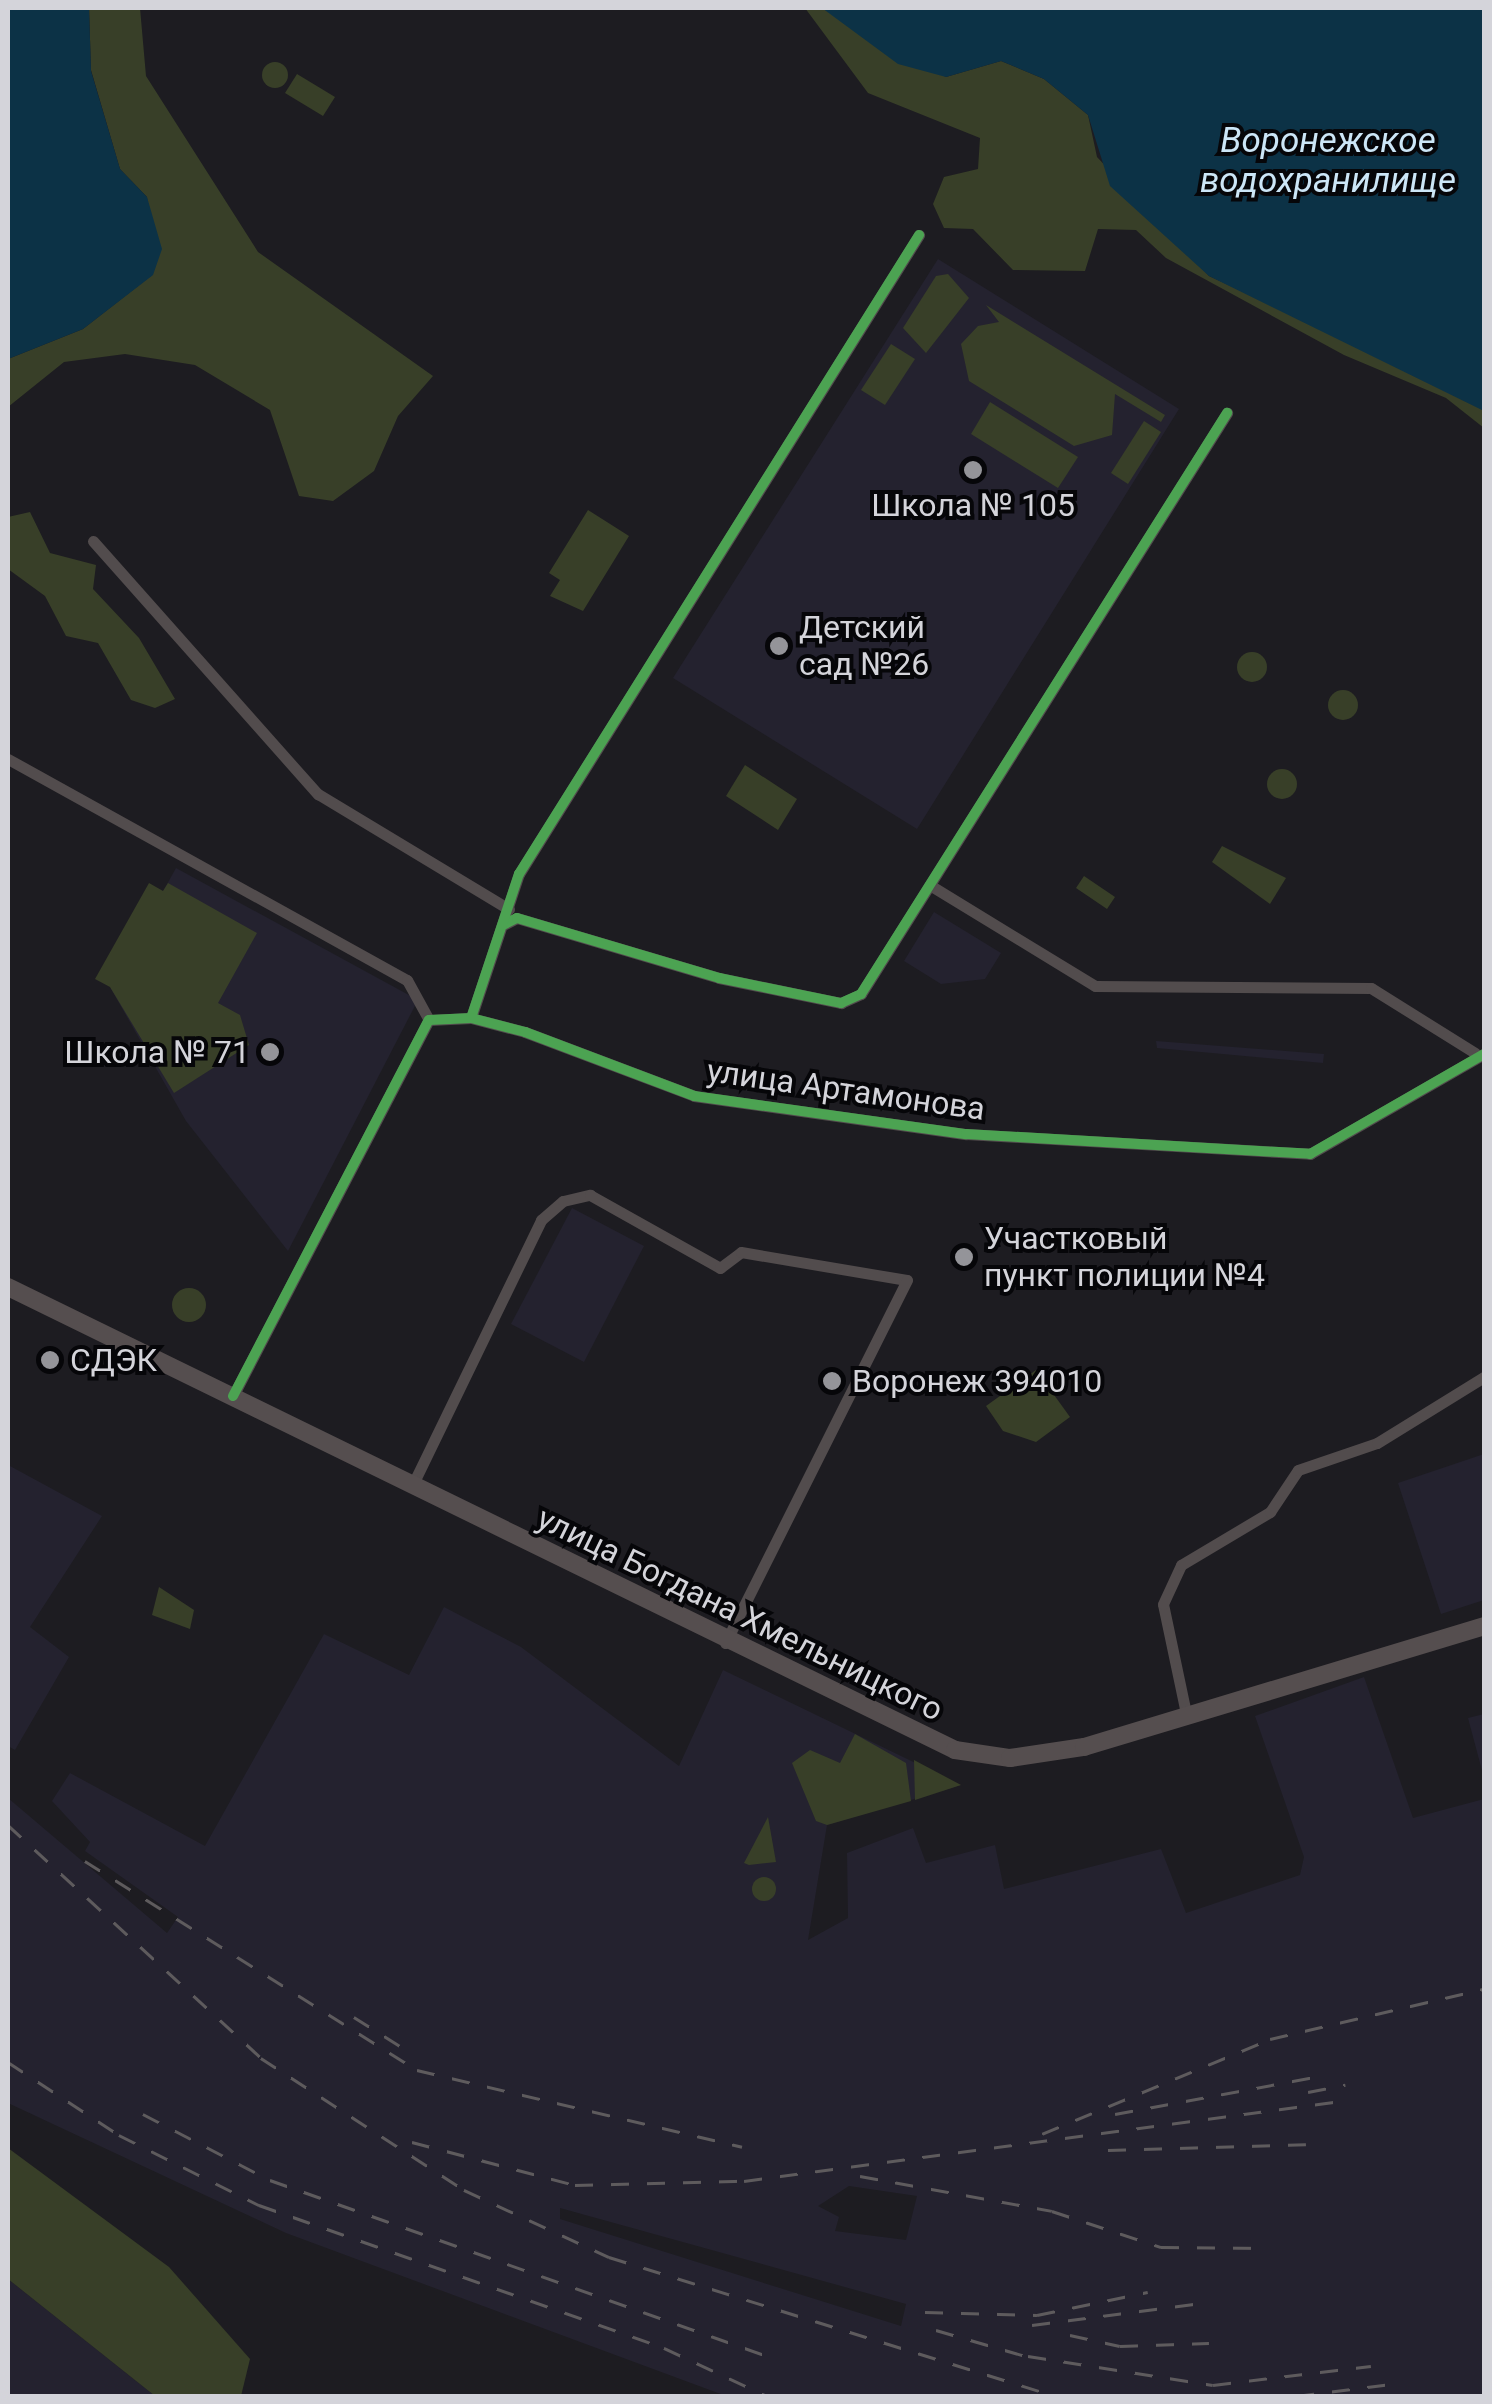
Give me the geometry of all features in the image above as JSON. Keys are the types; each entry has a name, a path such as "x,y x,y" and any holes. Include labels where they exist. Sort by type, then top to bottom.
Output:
{"main road":[{"name":"улица Богдана Хмельницкого","path":"8,1287 899,1728 978,1755 1054,1754 1187,1720 1484,1626"}],"street":[{"path":"472,1018 519,874 919,235"},
{"path":"504,924 517,918 719,978 841,1003 874,982 1227,413"},
{"path":"92,541 318,794 509,909"},
{"path":"8,759 407,980 429,1020 233,1396"},
{"path":"933,887 1094,986 1370,988 1480,1054"},
{"name":"улица Артамонова","path":"429,1020 472,1018 694,1096 966,1134 1310,1154 1480,1054"},
{"path":"412,1486 541,1220 564,1201 590,1195 720,1268 741,1252 907,1280 725,1642"},
{"path":"1187,1720 1163,1604 1181,1565 1270,1512 1298,1470 1377,1443 1484,1376"}],"shaded area":[{"name":"Школа № 105","path":"938,259 1179,409 917,829 673,678"},
{"name":"Школа № 71","path":"176,868 418,1000 288,1251 186,1121 110,987"},
{"path":"934,912 1001,953 985,979 941,984 904,961"},
{"path":"1156,1041 1324,1054 1323,1063 1157,1048"},
{"path":"572,1208 644,1246 584,1362 511,1324"},
{"path":"1484,1454 1484,1600 1441,1614 1398,1483"},
{"path":"10,1466 102,1516 30,1627 69,1657 15,1750 8,1746"},
{"path":"444,1607 521,1647 679,1766 723,1670 961,1785 827,1825 808,1940 848,1918 847,1853 913,1828 926,1863 995,1845 1004,1889 1161,1849 1186,1913 1300,1875 1304,1857 1255,1716 1364,1677 1413,1818 1484,1799 1484,2396 726,2396 286,2233 8,2103 8,1798 167,1933 178,1917 85,1851 90,1842 52,1801 70,1773 205,1846 324,1634 409,1675","holes":["849,2186 917,2196 906,2240 835,2231 839,2217 818,2206","560,2208 906,2304 901,2326 560,2219"]},
{"path":"1484,1714 1484,1778 1468,1718"},
{"path":"8,2279 155,2396 8,2396"}],"green space":[{"path":"89,8 140,8 146,76 258,252 433,376 398,416 374,471 333,501 299,496 270,410 195,365 125,354 64,362 8,407 8,359 83,329 152,275 147,197 120,169 91,70"},
{"path":"805,8 822,8 946,77 1001,61 1044,79 1088,115 1097,157 1209,276 1450,388 1484,411 1484,428 1446,398 1344,355 1166,258 1136,230 1098,229 1085,271 1013,270 973,229 944,228 933,204 944,177 978,169 980,138 868,93"},
{"path":"275,62 284,66 288,75 284,84 275,88 266,84 262,75 266,66"},
{"path":"297,74 335,97 323,116 285,93"},
{"path":"948,274 969,298 926,353 903,328 936,276"},
{"path":"986,305 1165,415 1161,422 1115,394 1112,435 1074,446 969,381 961,344 978,326 999,322"},
{"path":"891,344 915,359 885,405 861,390"},
{"path":"990,402 1078,457 1058,488 971,434"},
{"path":"1144,421 1161,432 1128,484 1111,473"},
{"path":"588,510 629,536 583,611 550,596 560,580 549,573"},
{"path":"30,512 50,553 96,565 93,589 139,638 175,699 155,708 131,700 98,643 66,636 45,596 8,569 8,517"},
{"path":"1252,652 1263,656 1267,667 1263,678 1252,682 1241,678 1237,667 1241,656"},
{"path":"1343,690 1354,694 1358,705 1354,716 1343,720 1332,716 1328,705 1332,694"},
{"path":"745,765 797,799 778,830 726,796"},
{"path":"1282,769 1293,773 1297,784 1293,795 1282,799 1271,795 1267,784 1271,773"},
{"path":"1222,846 1286,878 1270,904 1212,862"},
{"path":"1084,876 1115,897 1107,909 1076,888"},
{"path":"149,883 163,891 168,883 257,933 218,1003 240,1015 249,1045 174,1093 110,987 95,979"},
{"path":"189,1288 201,1293 206,1305 201,1317 189,1322 177,1317 172,1305 177,1293"},
{"path":"1036,1370 1070,1417 1036,1442 1003,1431 986,1406"},
{"path":"159,1587 194,1610 190,1629 152,1615"},
{"path":"855,1734 906,1763 911,1801 827,1825 816,1821 792,1763 810,1750 840,1763"},
{"path":"914,1760 961,1785 915,1800"},
{"path":"768,1817 776,1862 744,1863"},
{"path":"764,1877 776,1889 764,1901 752,1889"},
{"path":"8,2148 169,2267 250,2359 241,2396 155,2396 8,2279"}],"water":[{"path":"8,8 89,8 91,71 120,169 147,197 162,249 153,275 83,329 8,359"},
{"name":"Воронежское водохранилище","path":"822,8 1484,8 1484,411 1209,276 1110,186 1088,115 1044,79 1001,61 946,77 898,64"}],"railway":[{"path":"8,1825 261,2058 464,2190 609,2257 1055,2396"},
{"path":"85,1861 417,2070 742,2147"},
{"path":"1042,2134 1270,2039 1484,1989"},
{"path":"354,2017 400,2046"},
{"path":"8,2062 119,2135 259,2205 664,2348 767,2396"},
{"path":"1115,2114 1326,2075"},
{"path":"1308,2092 1345,2085"},
{"path":"412,2142 575,2185 744,2181 1349,2100"},
{"path":"143,2114 270,2180 770,2357"},
{"path":"1108,2150 1306,2144"},
{"path":"860,2176 1052,2211 1161,2247 1267,2248"},
{"path":"925,2312 1037,2315 1148,2292"},
{"path":"1032,2325 1202,2303"},
{"path":"936,2330 1039,2360"},
{"path":"1070,2335 1120,2346 1209,2343"},
{"path":"1028,2356 1213,2385 1371,2366"},
{"path":"1296,2396 1399,2383"}],"cycle path":[{"path":"471,1018 519,874 919,235"},
{"path":"505,924 517,918 719,978 841,1003 861,994 1227,413"},
{"path":"233,1396 429,1020 471,1018 525,1032 694,1096 966,1134 1310,1154 1484,1054"}],"place":[{"name":"Школа № 105","path":"973,470"},
{"name":"Детский сад №26","path":"779,646"},
{"name":"Школа № 71","path":"270,1052"},
{"name":"Участковый пункт полиции №4","path":"964,1257"},
{"name":"СДЭК","path":"50,1360"},
{"name":"Воронеж 394010","path":"832,1381"}]}
